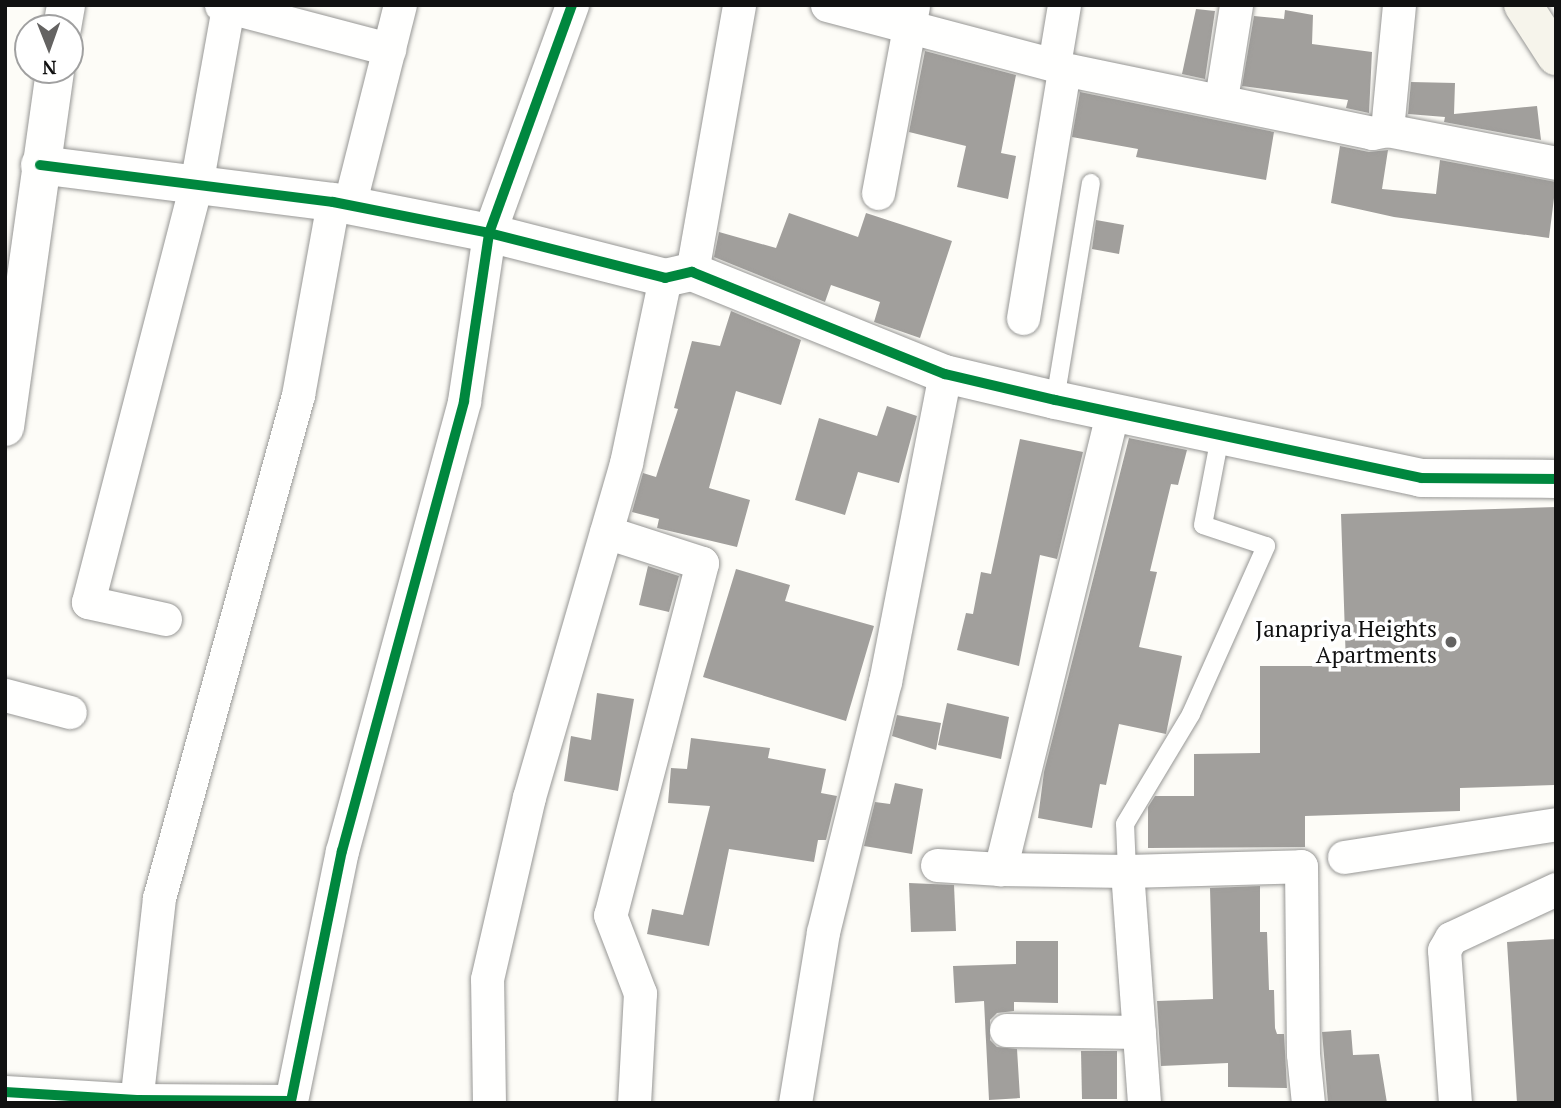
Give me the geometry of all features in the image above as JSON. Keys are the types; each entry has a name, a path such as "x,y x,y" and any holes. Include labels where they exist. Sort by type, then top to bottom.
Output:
{"main road":[{"path":"1523,5 1556,56"},
{"path":"1556,47 1556,56"}],"street":[{"path":"136,1102 159,898 298,395 341,204 400,5"},
{"path":"5,1092 136,1102 291,1101 342,850 464,401 489,233 572,5"},
{"path":"489,1103 487,979 529,797 679,275 739,5"},
{"path":"827,5 912,16 1059,67 1221,99 1372,133 1387,130 1556,163"},
{"path":"1023,318 1059,67 1064,5"},
{"path":"1221,99 1236,5"},
{"path":"1387,130 1399,5"},
{"path":"165,619 88,602 196,185 225,6 389,49"},
{"path":"878,193 912,16"},
{"path":"5,427 53,84"},
{"path":"40,165 341,204 679,275 945,374 1220,437 1421,478 1556,479"},
{"path":"795,1103 823,932 885,682 945,374"},
{"path":"1000,869 1112,414"},
{"path":"606,532 702,563 610,915 640,993 634,1103"},
{"path":"5,695 70,712"},
{"path":"1344,858 1556,824"},
{"path":"937,865 1127,872 1301,866 1303,1054 1308,1103"},
{"path":"1127,872 1144,1103"},
{"path":"1455,1103 1444,950 1451,938 1556,889"},
{"path":"1006,1030 1139,1032"}],"lane":[{"path":"1055,400 1091,183"},
{"path":"1127,872 1125,824 1191,714 1266,546 1203,525 1220,437"}],"building":[{"path":"1196,9 1215,11 1205,79 1182,74"},
{"path":"1285,10 1313,15 1312,44 1372,52 1369,113 1346,108 1348,100 1242,86 1254,16 1284,19"},
{"path":"925,51 1016,75 1001,153 1016,156 1008,199 957,187 966,146 909,132"},
{"path":"1411,82 1455,83 1454,114 1537,106 1541,140 1444,122 1445,117 1408,114"},
{"path":"1080,92 1274,132 1266,180 1136,157 1138,149 1072,137"},
{"path":"1340,146 1369,152 1388,150 1382,189 1436,194 1440,160 1556,182 1549,238 1394,217 1331,203"},
{"path":"789,213 858,237 866,213 952,241 920,338 874,322 880,302 831,285 825,302 714,257 719,232 776,248"},
{"path":"1096,220 1124,225 1119,254 1092,249"},
{"path":"731,311 801,340 781,405 736,391 709,488 750,500 737,547 657,528 659,519 632,512 643,473 656,477 678,409 674,408 692,341 720,346"},
{"path":"887,406 917,416 899,483 858,472 845,515 795,500 819,418 877,436"},
{"path":"1129,438 1187,450 1178,485 1171,484 1150,571 1157,572 1139,647 1182,656 1166,734 1119,724 1106,785 1100,784 1092,828 1038,818 1044,772"},
{"path":"1020,439 1083,452 1057,559 1040,555 1019,666 957,650 966,613 973,614 981,572 991,574"},
{"name":"Janapriya Heights Apartments","path":"1556,507 1554,785 1460,788 1460,811 1305,816 1305,847 1148,848 1148,807 1155,796 1194,796 1194,754 1260,753 1260,666 1346,666 1341,514"},
{"path":"648,566 679,576 669,612 639,605"},
{"path":"736,569 790,585 785,601 874,626 846,721 703,677"},
{"path":"597,693 634,699 618,791 564,781 571,736 591,740"},
{"path":"947,703 1009,717 1001,759 938,745"},
{"path":"897,715 941,723 936,750 892,736"},
{"path":"691,738 770,748 768,758 826,769 821,793 837,796 826,840 818,840 814,862 729,849 709,946 647,934 652,909 683,915 710,806 668,803 671,768 687,769"},
{"path":"895,783 923,789 912,854 864,846 875,802 890,804"},
{"path":"909,883 954,885 956,931 911,932"},
{"path":"1260,886 1260,932 1267,932 1269,990 1274,990 1277,1034 1284,1034 1287,1088 1228,1087 1228,1063 1161,1066 1157,1001 1213,999 1210,888"},
{"path":"1556,939 1556,1103 1517,1103 1507,942"},
{"path":"1016,941 1058,941 1058,1003 1014,1002 1014,1011 997,1013 990,1020 990,1040 997,1047 1017,1049 1020,1098 989,1100 984,1001 955,1003 953,966 1016,964"},
{"path":"1351,1030 1353,1055 1379,1054 1387,1103 1328,1103 1322,1032"},
{"path":"1081,1051 1117,1051 1117,1099 1082,1099"}],"cycle path":[{"path":"5,1092 137,1100 291,1101 342,851 464,401 489,233 572,5"},
{"path":"40,165 333,202 489,233 665,278 692,272 945,374 1421,478 1556,479"}],"place":[{"name":"Janapriya Heights Apartments","path":"1451,642"}]}
